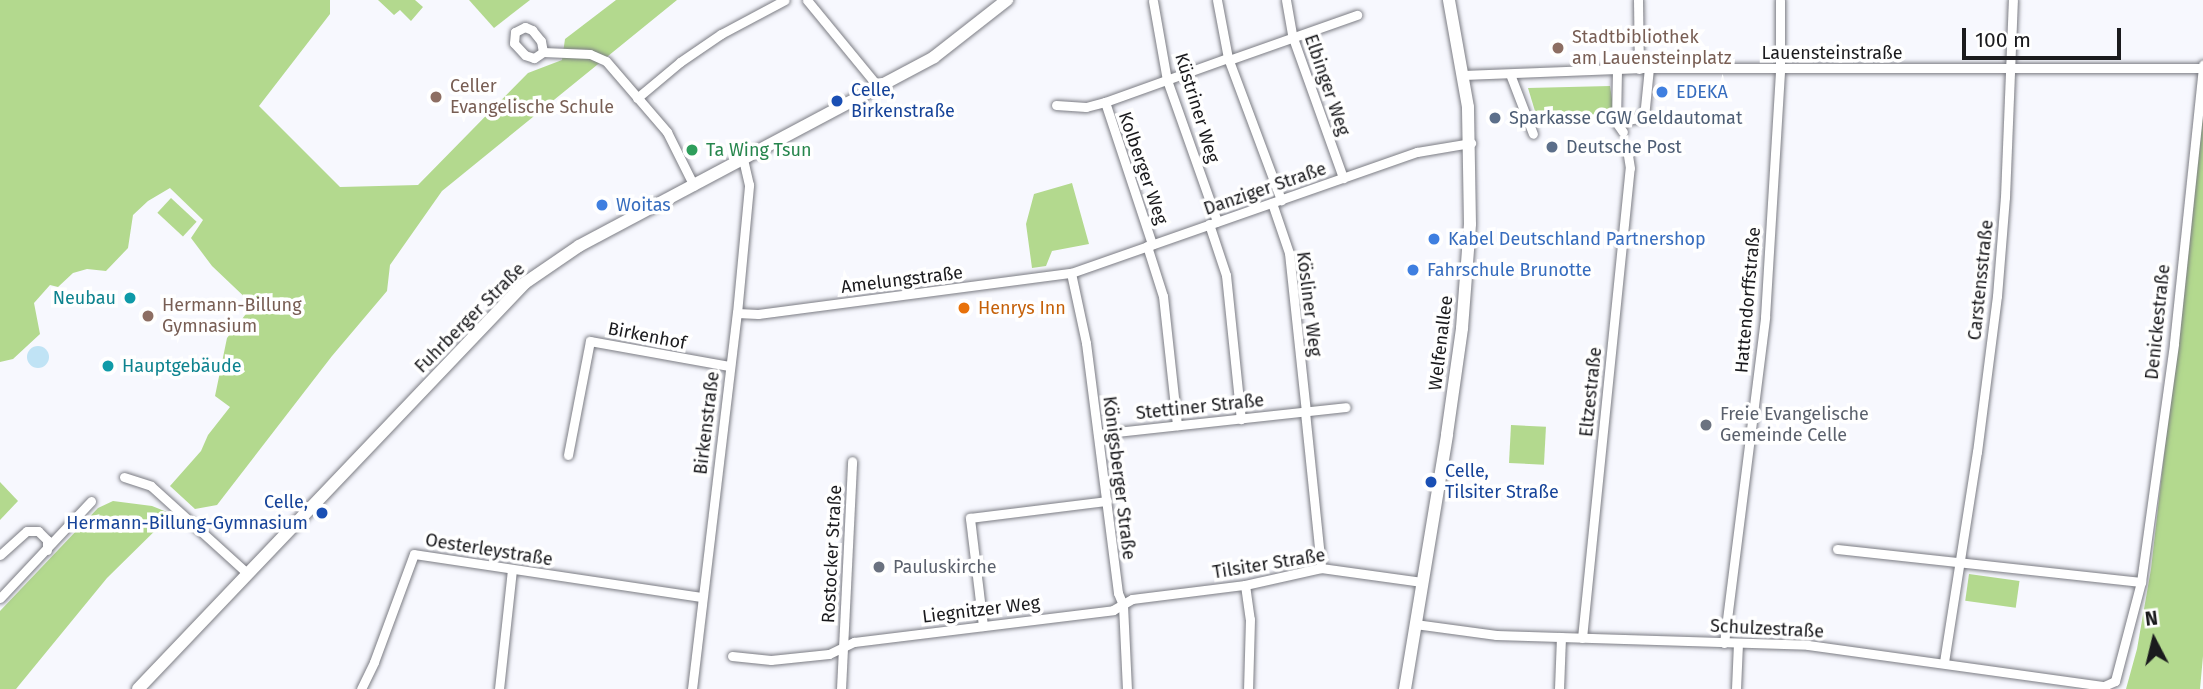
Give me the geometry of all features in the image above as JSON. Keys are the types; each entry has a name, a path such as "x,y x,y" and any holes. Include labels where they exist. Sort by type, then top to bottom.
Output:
{"main road":[{"name":"Fuhrberger Straße","path":"138,689 525,283 579,246 880,89 934,57 1007,0"},
{"name":"Welfenallee","path":"1405,689 1462,328 1471,205 1471,143 1463,75 1449,0"}],"street":[{"path":"637,98 680,62 721,34 785,0"},
{"path":"807,0 880,89"},
{"name":"Kösliner Weg","path":"1217,0 1229,59 1276,201 1289,253 1305,412"},
{"name":"Elbinger Weg","path":"1286,0 1293,38 1343,178"},
{"path":"1616,122 1644,117 1644,68 1638,0"},
{"name":"Hattendorffstraße","path":"1724,643 1765,317 1780,69 1780,0"},
{"name":"Carstensstraße","path":"1944,662 1961,561 1997,296 2012,68 2013,0"},
{"name":"Küstriner Weg","path":"1153,1 1167,79 1213,223 1226,275 1241,419"},
{"path":"1056,105 1076,107 1105,102 1357,15"},
{"path":"543,52 590,54 606,61 667,132 694,186"},
{"name":"Lauensteinstraße","path":"1463,75 1644,68 2202,66"},
{"name":"Denickestraße","path":"2115,681 2141,582 2174,343 2202,66"},
{"path":"1617,69 1616,122 1623,132"},
{"path":"1510,74 1510,82 1533,134"},
{"name":"Kolberger Weg","path":"1105,102 1150,245 1163,296 1177,425"},
{"name":"Danziger Straße","path":"1071,272 1417,152 1471,143"},
{"name":"Eltzestraße","path":"1582,638 1630,168 1627,150"},
{"name":"Birkenstraße","path":"692,689 737,313 749,185 743,160"},
{"name":"Amelungstraße","path":"737,313 758,314 1071,272"},
{"name":"Königsberger Straße","path":"1071,272 1086,343 1118,593 1123,605 1126,689"},
{"name":"Birkenhof","path":"568,455 590,341 729,366"},
{"name":"Stettiner Straße","path":"1098,434 1346,407"},
{"path":"1305,412 1321,568"},
{"name":"Rostocker Straße","path":"841,689 852,461"},
{"path":"124,477 151,486 248,574"},
{"path":"0,598 91,501"},
{"path":"983,626 970,518 1107,501"},
{"path":"0,555 27,531 37,531 47,540 47,550"},
{"path":"1837,549 2141,582"},
{"name":"Oesterleystraße","path":"361,689 374,662 414,554 702,597"},
{"name":"Tilsiter Straße","path":"1123,605 1132,599 1245,585 1321,568 1422,582"},
{"path":"499,689 512,570"},
{"path":"1245,585 1250,620 1248,689"},
{"name":"Liegnitzer Weg","path":"844,648 854,642 1113,610 1123,605"},
{"name":"Schulzestraße","path":"1415,624 1496,635 1808,645 1944,662 2056,684 2104,686 2115,681"},
{"path":"1559,689 1561,637"},
{"path":"1736,689 1738,643"},
{"name":"Rostocker Straße","path":"732,656 771,660 829,654 844,648"}],"green space":[{"path":"0,0 330,0 330,14 259,106 340,187 418,185 528,73 562,60 565,39 616,0 677,0 442,191 390,265 387,291 332,356 217,505 195,509 170,486 201,451 208,435 230,407 215,396 227,338 253,305 212,266 191,238 203,220 170,188 148,201 133,215 128,248 106,271 87,269 73,273 58,287 50,285 34,303 40,334 13,359 0,362"},
{"path":"378,0 415,0 423,7 411,21 400,10 394,15"},
{"path":"469,0 530,0 494,28"},
{"path":"1610,86 1614,112 1538,121 1528,88"},
{"path":"2203,114 2203,656 2200,689 2126,689 2137,649 2151,569"},
{"path":"1072,183 1089,244 1052,251 1046,266 1032,268 1026,224 1034,194"},
{"path":"171,198 197,222 183,236 157,213"},
{"path":"1511,425 1546,427 1544,465 1509,463"},
{"path":"0,482 18,501 0,520"},
{"path":"113,501 152,506 172,514 107,578 16,689 0,689 0,611 98,508"},
{"path":"1969,574 2020,581 2016,608 1965,601"}],"water":[{"path":"38,346 48,353 49,357 42,367 38,368 28,361 27,357 34,347"}],"place":[{"name":"Stadtbibliothek am Lauensteinplatz","path":"1558,48"},
{"name":"EDEKA","path":"1662,92"},
{"name":"Celler Evangelische Schule","path":"436,97"},
{"name":"Celle, Birkenstraße","path":"837,101"},
{"name":"Sparkasse CGW Geldautomat","path":"1495,118"},
{"name":"Deutsche Post","path":"1552,147"},
{"name":"Ta Wing Tsun","path":"692,150"},
{"name":"Woitas","path":"602,205"},
{"name":"Kabel Deutschland Partnershop","path":"1434,239"},
{"name":"Fahrschule Brunotte","path":"1413,270"},
{"name":"Neubau","path":"130,298"},
{"name":"Henrys Inn","path":"964,308"},
{"name":"Hermann-Billung Gymnasium","path":"148,316"},
{"name":"Hauptgebäude","path":"108,366"},
{"name":"Freie Evangelische Gemeinde Celle","path":"1706,425"},
{"name":"Celle, Tilsiter Straße","path":"1431,482"},
{"name":"Celle, Hermann-Billung-Gymnasium","path":"322,513"},
{"name":"Pauluskirche","path":"879,567"}]}
